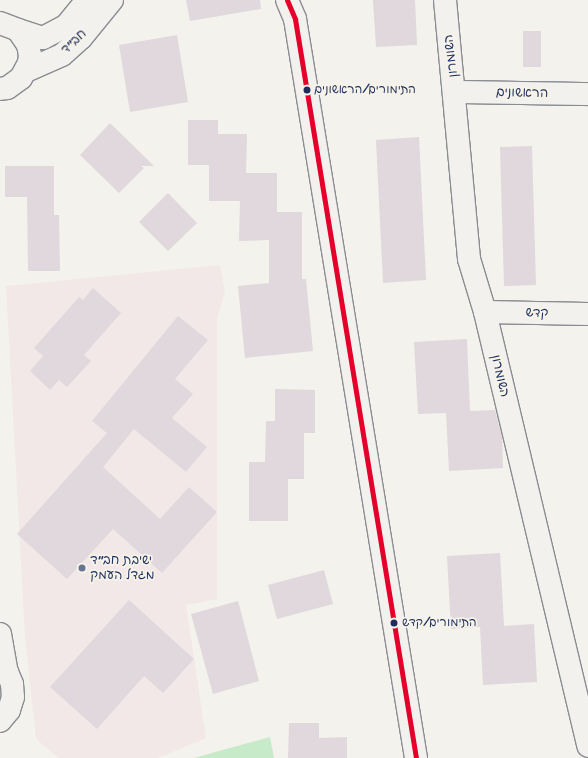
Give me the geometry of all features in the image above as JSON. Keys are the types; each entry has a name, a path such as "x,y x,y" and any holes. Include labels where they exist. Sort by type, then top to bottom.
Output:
{"street":[{"name":"חב\"ד","path":"9,27 43,38 66,26 87,0"},
{"name":"חב\"ד","path":"26,71 62,56 81,38 112,0"},
{"path":"287,0 295,19 416,758"},
{"name":"השומרון","path":"445,0 455,92 469,258 485,312 588,746"},
{"path":"0,89 15,84 26,71 29,63 28,45 9,27"},
{"name":"הראשונים","path":"455,92 588,94"},
{"name":"קדש","path":"485,312 588,314"},
{"path":"0,634 4,668 12,684 13,697 9,710 0,721"}],"shaded area":[{"path":"220,265 225,292 217,319 217,599 186,605 206,738 158,758 59,758 36,739 25,637 6,286"}],"green space":[{"path":"270,737 274,758 194,758"}],"building":[{"path":"186,0 260,0 261,9 190,21"},
{"path":"373,0 415,0 417,45 376,47"},
{"path":"523,31 541,31 541,67 523,67"},
{"path":"177,35 188,102 130,112 119,45"},
{"path":"188,120 218,120 218,134 247,134 246,173 277,173 277,212 302,212 302,279 306,279 313,351 245,358 238,286 269,283 269,240 239,241 240,201 209,201 209,165 188,165"},
{"path":"110,123 154,166 141,166 144,168 119,193 80,155"},
{"path":"419,137 426,280 383,283 376,140"},
{"path":"532,146 536,285 504,286 500,147"},
{"path":"5,166 54,166 54,215 59,215 60,271 28,271 27,197 5,197"},
{"path":"168,193 197,223 168,251 139,222"},
{"path":"93,288 121,313 84,355 91,361 67,387 59,380 50,390 30,371 43,356 34,348 79,297 83,300"},
{"path":"178,316 208,340 175,379 193,394 172,418 207,447 186,472 134,429 103,467 160,519 189,487 217,512 162,573 113,529 67,579 17,534 107,433 92,421"},
{"path":"467,339 470,411 495,410 502,436 503,468 449,471 446,413 418,414 414,342"},
{"path":"275,389 315,390 315,433 304,433 304,479 288,479 288,521 249,521 249,462 265,462 266,421 275,421"},
{"path":"500,553 504,626 534,624 537,682 483,685 480,627 451,629 447,556"},
{"path":"324,570 333,604 277,619 268,585"},
{"path":"129,600 194,659 163,693 144,676 97,729 50,687"},
{"path":"238,601 259,681 213,694 191,614"},
{"path":"289,723 319,723 319,738 347,737 347,758 288,758"}],"transit line":[{"path":"287,0 295,19 416,758"}],"place":[{"name":"התימורים/הראשונים","path":"307,90"},
{"name":"ישיבת חב\"ד מגדל העמק","path":"82,568"},
{"name":"התימורים/קדש","path":"394,623"}]}
